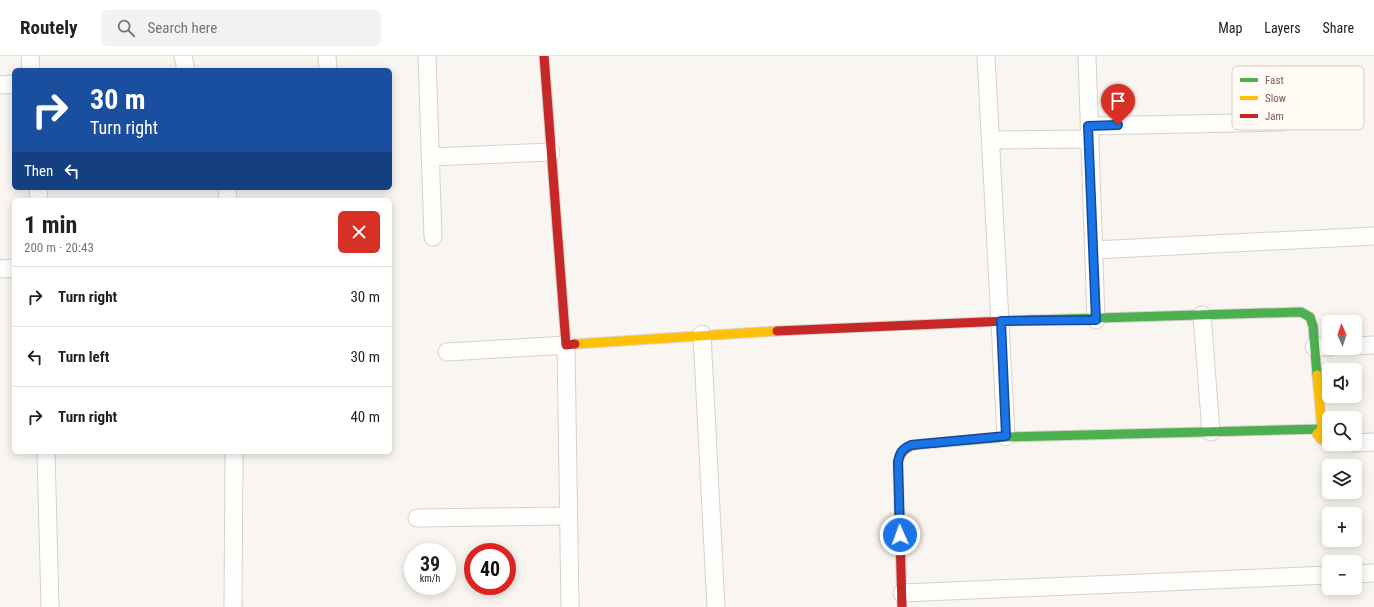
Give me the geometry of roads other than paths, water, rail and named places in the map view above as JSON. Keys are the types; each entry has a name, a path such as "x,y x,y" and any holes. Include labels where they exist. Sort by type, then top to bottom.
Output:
{"street":[{"path":"30,56 30,68"},
{"path":"183,56 186,68"},
{"path":"327,56 328,68"},
{"path":"426,56 433,237"},
{"path":"544,56 566,345 570,607"},
{"path":"986,56 1006,436"},
{"path":"1087,56 1096,320"},
{"path":"0,85 12,84"},
{"path":"990,140 1089,132 1232,125"},
{"path":"430,157 551,152"},
{"path":"1094,250 1374,236"},
{"path":"0,269 12,268"},
{"path":"446,352 566,345 702,334 1001,321 1096,320 1202,315 1307,314 1310,317 1322,347"},
{"path":"1202,315 1211,432"},
{"path":"702,334 716,607"},
{"path":"1362,346 1374,345"},
{"path":"1322,355 1322,411"},
{"path":"1322,429 1006,436 911,445 904,448 899,453 898,462 902,600 1322,575"},
{"path":"1322,429 1317,434 1322,440"},
{"path":"1362,443 1374,442"},
{"path":"46,454 50,607"},
{"path":"233,607 234,454"},
{"path":"416,518 568,516"},
{"path":"1362,574 1374,573"}]}
